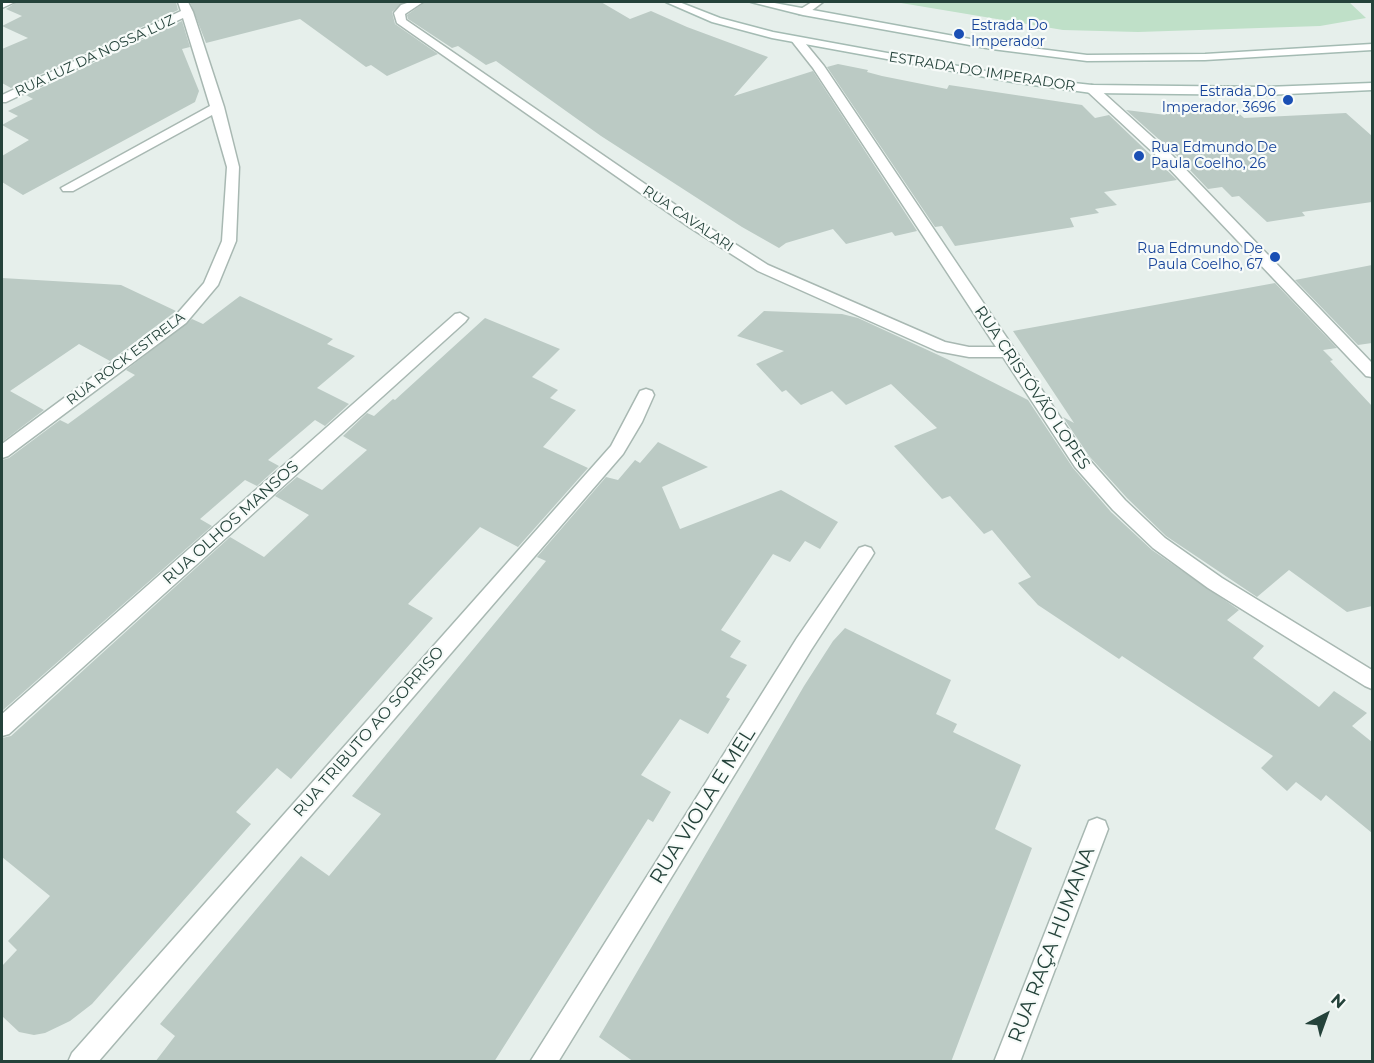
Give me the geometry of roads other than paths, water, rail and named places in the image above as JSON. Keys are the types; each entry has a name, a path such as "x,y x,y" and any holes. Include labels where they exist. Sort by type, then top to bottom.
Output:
{"street":[{"path":"2,5 10,2"},
{"name":"RUA CAVALARI","path":"418,2 405,7 399,13 401,21 685,218 763,268 942,347 969,352 1006,352"},
{"name":"ESTRADA DO IMPERADOR","path":"671,2 716,20 797,40 1017,80 1092,89 1266,91 1372,88"},
{"name":"ESTRADA DO IMPERADOR","path":"756,2 992,46 1087,58 1205,57 1372,47"},
{"path":"803,12 818,2"},
{"name":"RUA LUZ DA NOSSA LUZ","path":"2,99 186,7"},
{"name":"RUA ROCK ESTRELA","path":"2,452 182,320 211,285 229,241 233,167 218,107 186,7"},
{"name":"RUA CRISTÓVÃO LOPES","path":"797,40 818,66 1081,462 1119,506 1159,543 1215,583 1372,680"},
{"path":"1092,89 1165,156 1372,372"},
{"path":"69,188 218,107"},
{"name":"RUA OLHOS MANSOS","path":"2,727 460,318"},
{"name":"RUA TRIBUTO AO SORRISO","path":"81,1062 617,450 634,422 646,395"},
{"name":"RUA VIOLA E MEL","path":"543,1062 804,644 865,553"},
{"name":"RUA RAÇA HUMANA","path":"1007,1062 1097,829"}],"place":[{"name":"Estrada Do Imperador","path":"959,34"},
{"name":"Estrada Do Imperador, 3696","path":"1288,100"},
{"name":"Rua Edmundo De Paula Coelho, 26","path":"1139,156"},
{"name":"Rua Edmundo De Paula Coelho, 67","path":"1275,257"}]}
